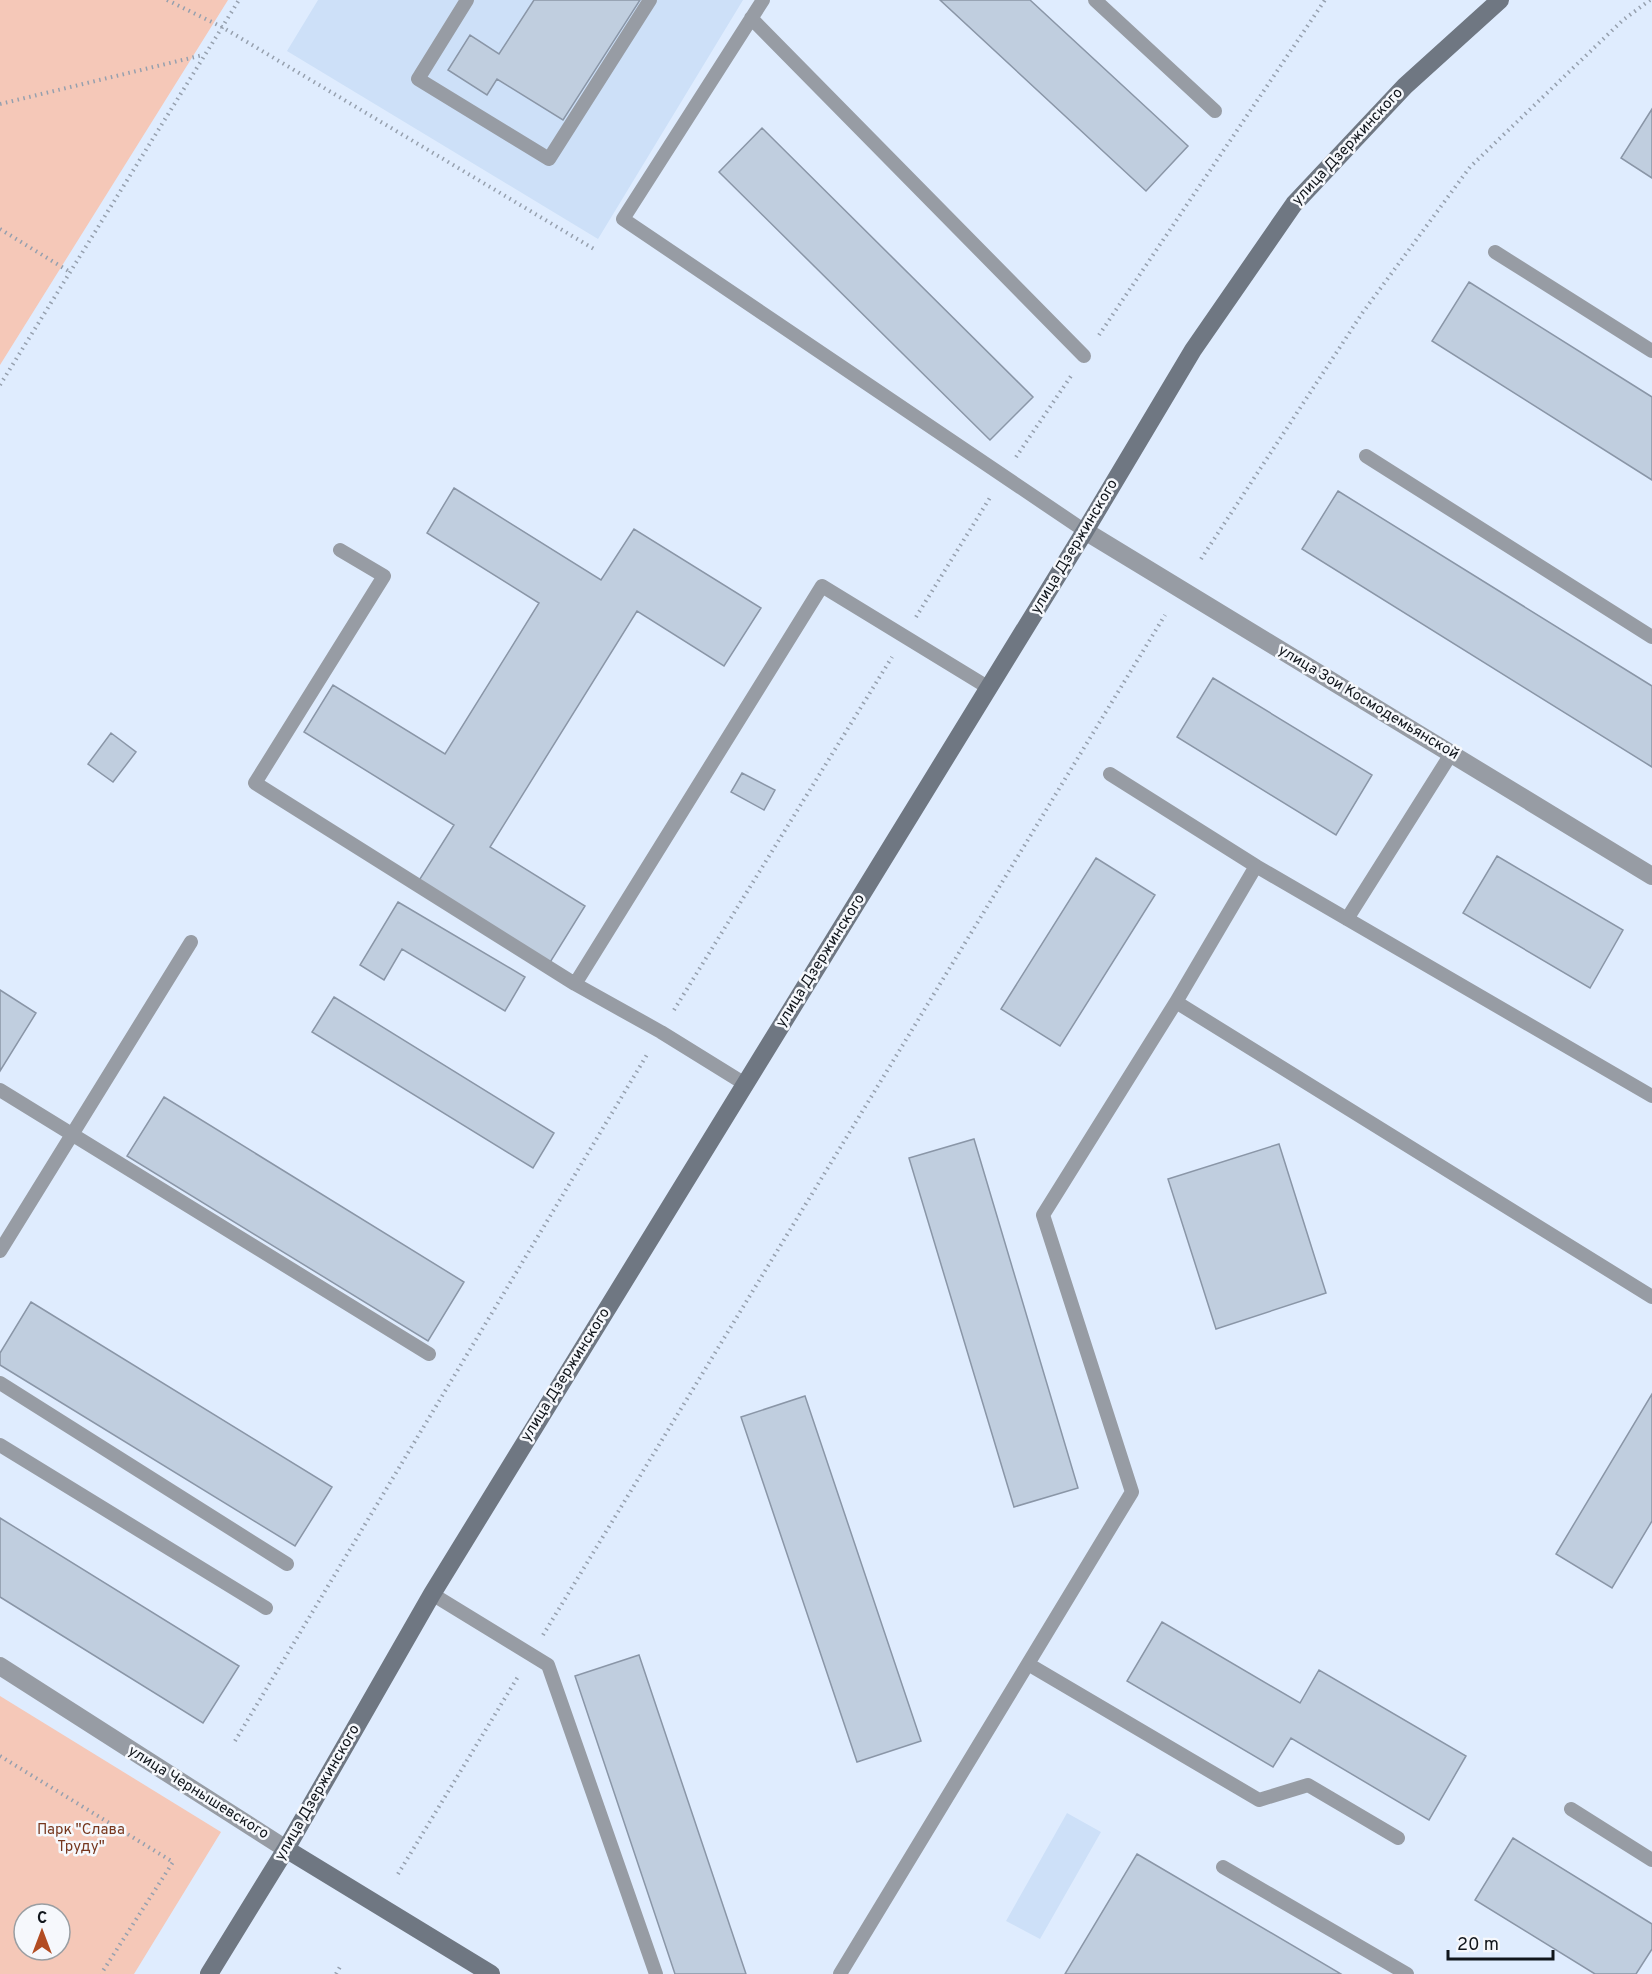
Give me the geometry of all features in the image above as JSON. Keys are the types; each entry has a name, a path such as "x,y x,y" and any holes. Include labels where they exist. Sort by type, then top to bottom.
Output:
{"main road":[{"name":"улица Дзержинского","path":"209,1974 286,1849 432,1594 989,688 1193,350 1294,204 1405,86 1500,0"},
{"name":"улица Чернышевского","path":"286,1849 491,1974"}],"street":[{"name":"улица Зои Космодемьянской","path":"1085,531 1652,876"},
{"name":"улица Чернышевского","path":"0,1666 286,1849"}],"lane":[{"path":"467,0 418,79 549,159 650,0"},
{"path":"763,0 623,219 1085,531"},
{"path":"1095,0 1215,111"},
{"path":"751,18 1084,356"},
{"path":"1495,252 1652,351"},
{"path":"1366,456 1652,637"},
{"path":"340,550 384,576 255,783 575,984 661,1032 745,1084"},
{"path":"575,984 822,586 989,688"},
{"path":"1347,919 1451,754"},
{"path":"1110,774 1256,866 1652,1096"},
{"path":"840,1974 1132,1492 1043,1215 1176,1002 1256,866"},
{"path":"0,1251 192,942"},
{"path":"1176,1002 1652,1297"},
{"path":"0,1090 429,1354"},
{"path":"0,1383 287,1564"},
{"path":"0,1445 266,1608"},
{"path":"432,1594 548,1665 656,1974"},
{"path":"1028,1664 1259,1800 1308,1785 1398,1838"},
{"path":"1571,1809 1652,1860"},
{"path":"1223,1867 1407,1974"}],"path":[{"path":"166,0 222,27 594,249"},
{"path":"0,385 239,0"},
{"path":"235,1741 661,1032 1003,476 1325,0"},
{"path":"1201,559 1363,312 1470,168 1623,20 1650,0"},
{"path":"0,104 204,55"},
{"path":"0,230 70,272"},
{"path":"398,1874 1165,615"},
{"path":"0,1756 173,1862 101,1974"},
{"path":"336,1974 341,1965"}],"shaded area":[{"path":"318,0 743,0 598,239 287,51"},
{"path":"1067,1813 1101,1832 1040,1939 1006,1921"}],"green space":[{"path":"0,0 228,0 0,365"},
{"name":"Парк \"Слава Труду\"","path":"0,1696 221,1832 134,1974 0,1974"}],"building":[{"path":"534,0 640,0 563,120 497,79 487,95 448,70 470,35 499,54"},
{"path":"940,0 1030,0 1188,146 1146,191"},
{"path":"1652,109 1652,178 1621,158"},
{"path":"762,128 1033,397 990,440 719,172"},
{"path":"1469,282 1652,397 1652,480 1432,341"},
{"path":"454,488 601,580 634,529 761,608 724,666 637,611 490,847 585,906 549,964 418,882 454,825 304,732 333,685 445,754 539,603 427,533"},
{"path":"1338,491 1652,686 1652,767 1302,549"},
{"path":"1213,678 1372,775 1336,835 1177,737"},
{"path":"111,733 136,752 113,782 88,764"},
{"path":"742,773 775,790 764,810 731,792"},
{"path":"1497,856 1623,930 1590,988 1463,913"},
{"path":"1096,858 1155,895 1060,1046 1001,1009"},
{"path":"398,902 525,977 505,1011 402,949 384,980 360,965"},
{"path":"0,990 36,1013 0,1071"},
{"path":"334,997 554,1133 533,1168 312,1032"},
{"path":"164,1097 464,1282 428,1341 127,1156"},
{"path":"974,1139 1078,1488 1014,1507 909,1158"},
{"path":"1279,1144 1326,1293 1216,1329 1168,1179"},
{"path":"31,1302 332,1487 295,1546 0,1365 0,1353"},
{"path":"1652,1394 1652,1521 1612,1588 1556,1554"},
{"path":"805,1396 921,1741 857,1762 741,1417"},
{"path":"0,1518 239,1666 203,1723 0,1597"},
{"path":"1162,1622 1300,1703 1319,1670 1466,1756 1429,1820 1291,1738 1273,1767 1127,1681"},
{"path":"639,1655 746,1974 675,1974 575,1676"},
{"path":"1513,1838 1652,1924 1652,1949 1636,1974 1595,1974 1475,1900"},
{"path":"1137,1854 1341,1974 1065,1974"}]}
